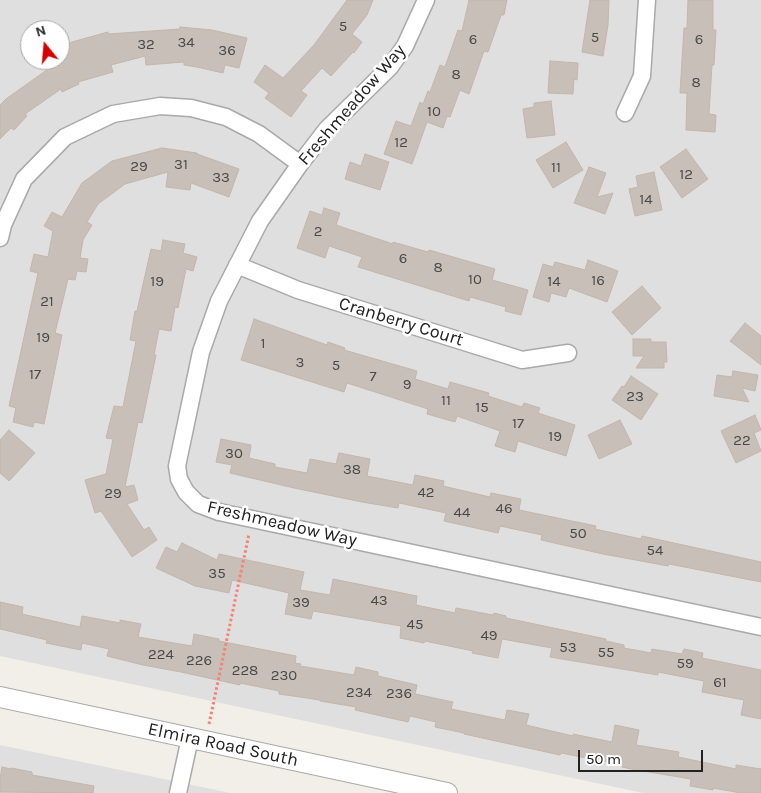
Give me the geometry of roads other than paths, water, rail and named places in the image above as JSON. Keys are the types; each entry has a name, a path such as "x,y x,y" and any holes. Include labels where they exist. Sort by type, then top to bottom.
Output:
{"street":[{"name":"Freshmeadow Way","path":"426,0 405,46 390,67 327,130 300,164 260,221 237,264 219,301 203,345 177,466 186,492 198,504 219,512 252,520 761,627"},
{"path":"625,113 642,76 647,0"},
{"path":"0,238 3,225 24,179 66,137 113,114 160,106 191,108 226,117 259,134 300,164"},
{"name":"Cranberry Court","path":"237,264 298,290 522,360 568,353"},
{"name":"Elmira Road South","path":"0,697 447,793"},
{"path":"178,793 197,740"}]}
